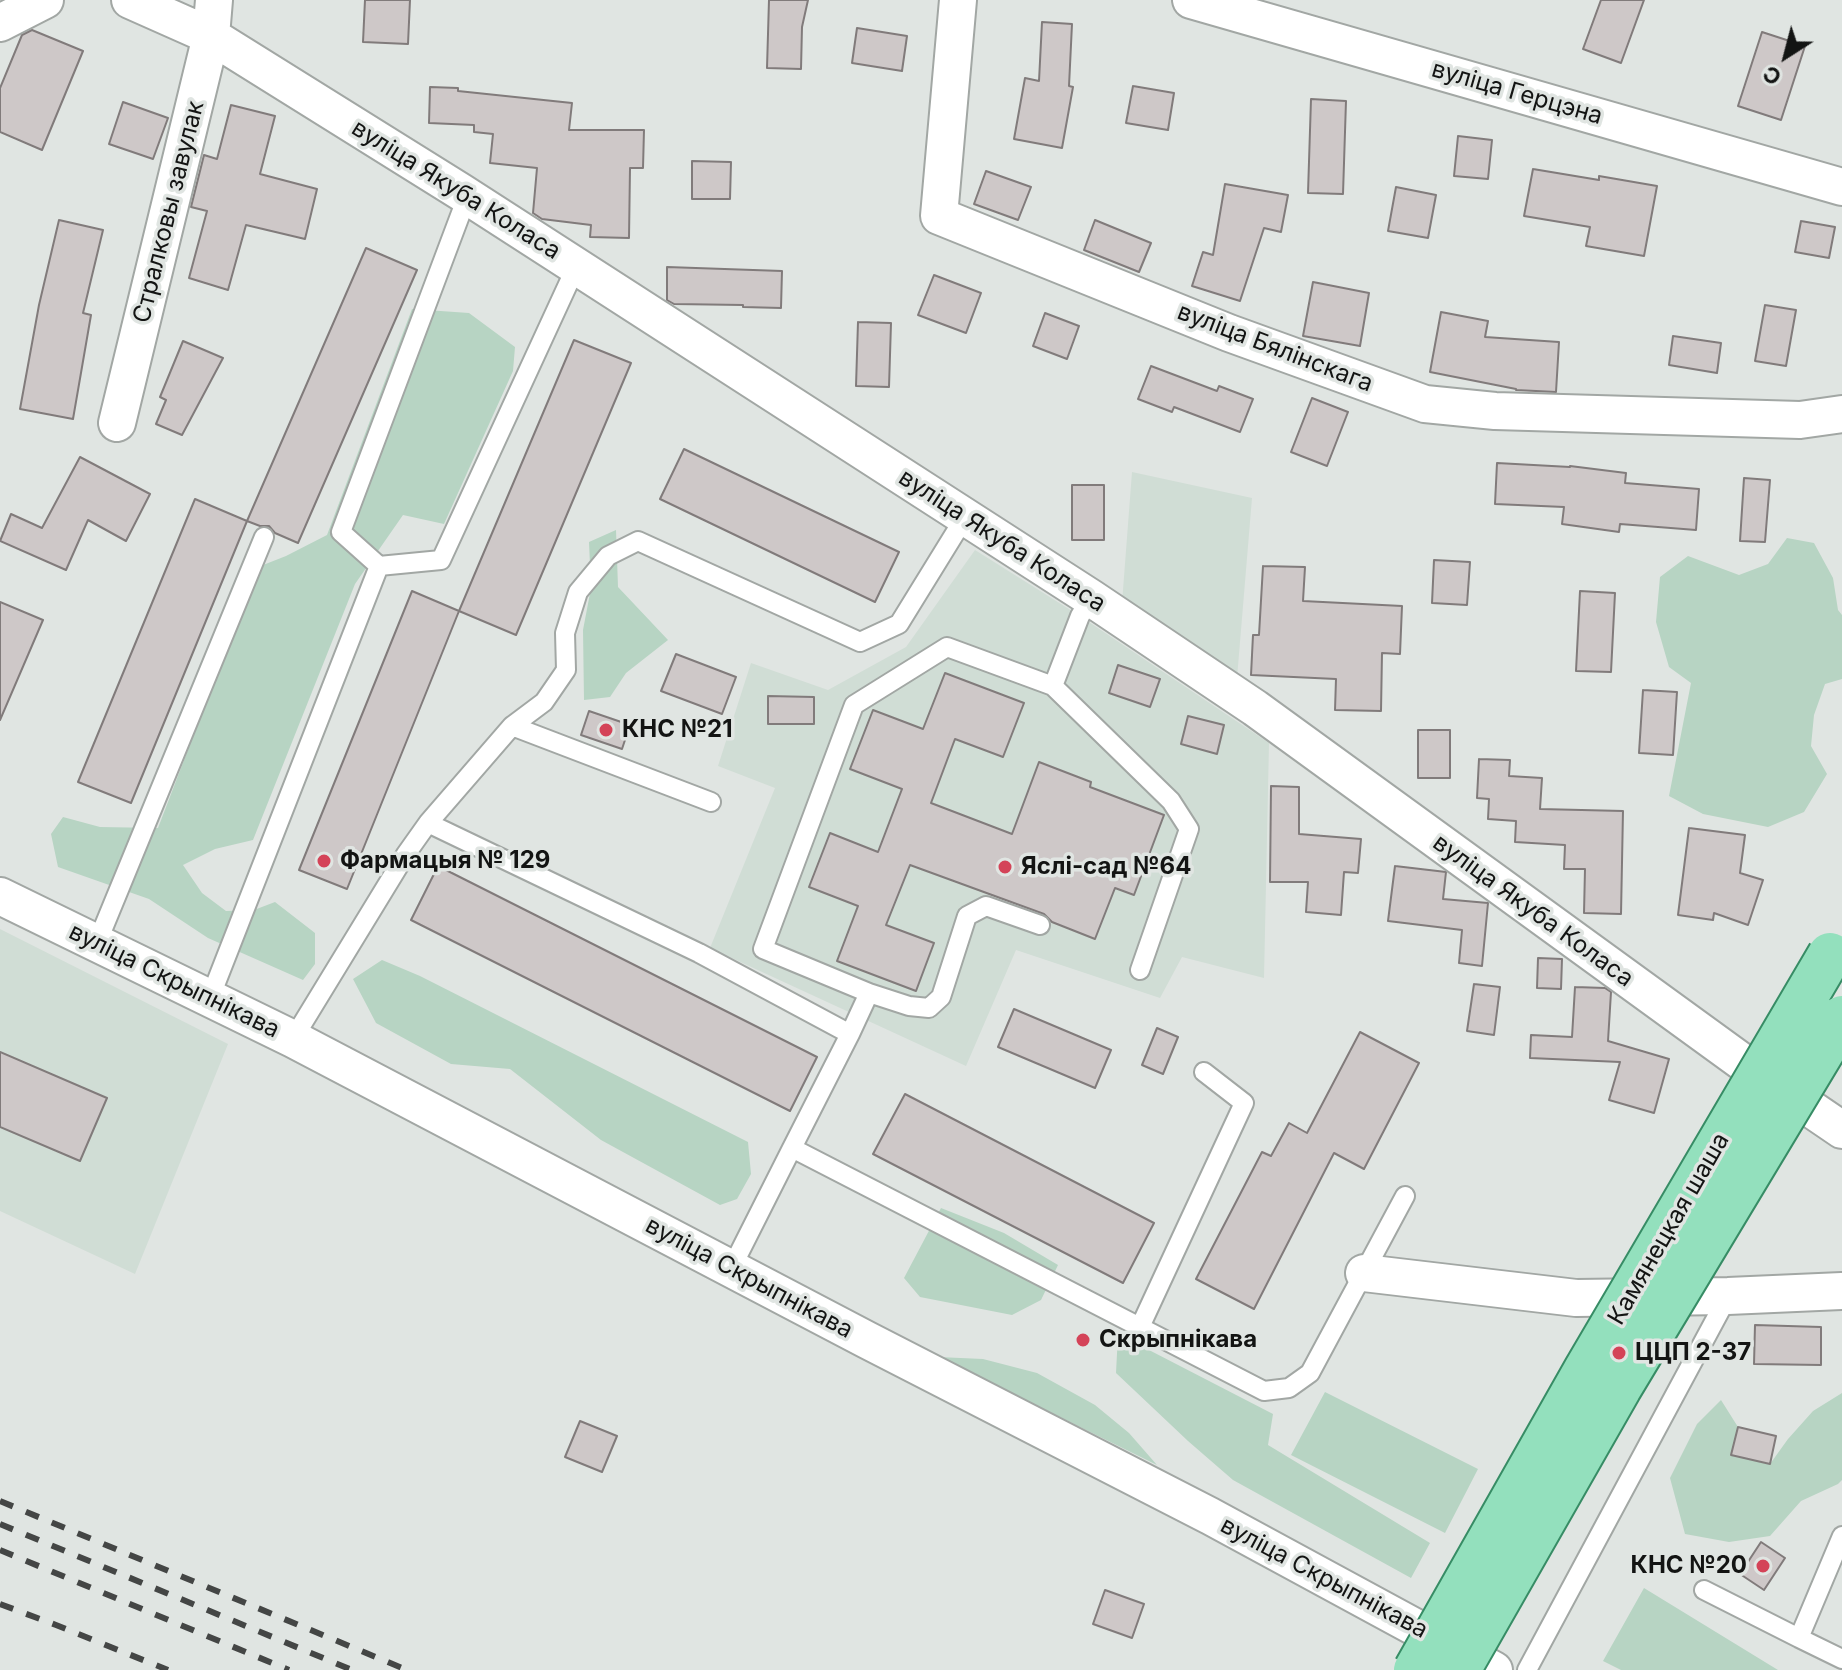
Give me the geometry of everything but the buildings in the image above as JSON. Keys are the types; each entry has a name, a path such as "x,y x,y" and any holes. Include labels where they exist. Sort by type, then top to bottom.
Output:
{"main road":[{"name":"Камянецкая шаша","path":"1416,1670 1586,1370 1830,955"},
{"name":"Камянецкая шаша","path":"1458,1670 1619,1388 1842,1018"}],"street":[{"path":"0,23 45,0"},
{"name":"вуліца Якуба Коласа","path":"130,0 211,36 1091,598 1255,708 1745,1064 1842,1130"},
{"name":"Стралковы завулак","path":"117,423 211,36 214,0"},
{"name":"вуліца Бялінскага","path":"958,0 939,216 1229,333 1425,404 1495,411 1800,420 1842,414"},
{"name":"вуліца Герцэна","path":"1191,0 1842,187"},
{"name":"вуліца Скрыпнікава","path":"0,896 293,1039 1195,1508 1494,1670"},
{"path":"1364,1273 1576,1298 1842,1291"}],"lane":[{"path":"467,197 341,532 379,566 441,560 576,267"},
{"path":"293,1039 428,823 512,726 544,702 566,670 565,633 578,592 608,556 638,541 860,642 899,624 965,517"},
{"path":"97,943 264,537"},
{"path":"210,998 379,566"},
{"path":"1053,686 1080,616 1091,598"},
{"path":"1040,925 986,906 967,916 941,997 929,1008 909,1006 869,993 763,949 854,705 947,647 1053,686 1171,801 1189,829 1140,970"},
{"path":"512,726 711,802"},
{"path":"428,823 699,953 850,1034"},
{"path":"731,1269 869,993"},
{"path":"1140,1327 1244,1103 1204,1072"},
{"path":"792,1148 1264,1391 1289,1388 1310,1373 1405,1196"},
{"path":"1527,1670 1728,1296"},
{"path":"1799,1638 1842,1536"},
{"path":"1704,1590 1842,1659"}],"shaded area":[{"path":"1132,472 1252,498 1237,678 1122,603"},
{"name":"Яслі-сад №64","path":"975,550 1080,616 1269,743 1264,978 1182,957 1160,998 1016,950 966,1066 710,948 775,788 718,766 751,663 828,690 906,647"},
{"path":"0,929 228,1044 135,1274 0,1211"}],"green space":[{"path":"412,309 469,313 515,347 513,371 444,524 403,515 355,584 253,840 215,849 183,865 202,893 226,911 254,910 275,902 315,933 315,964 303,980 208,938 149,899 58,867 51,834 63,817 100,827 158,828 258,567 327,535"},
{"path":"616,530 618,587 668,640 626,673 610,697 584,700 583,630 591,588 589,542"},
{"path":"1787,538 1814,543 1833,578 1838,610 1842,615 1842,679 1825,684 1814,715 1811,746 1827,774 1804,812 1768,827 1703,814 1669,796 1691,683 1669,667 1656,622 1660,577 1688,556 1739,575 1768,564"},
{"path":"382,960 420,976 748,1142 751,1174 737,1199 720,1205 601,1140 510,1069 451,1064 376,1023 353,979"},
{"path":"941,1208 1004,1233 1058,1265 1041,1300 1012,1315 920,1297 904,1278"},
{"path":"1118,1334 1273,1414 1268,1445 1430,1543 1411,1578 1233,1480 1116,1373"},
{"path":"938,1357 983,1359 1037,1373 1095,1405 1129,1433 1157,1465"},
{"path":"1325,1392 1478,1469 1445,1533 1291,1455"},
{"path":"1842,1393 1842,1480 1838,1484 1801,1501 1770,1536 1729,1542 1685,1534 1670,1478 1697,1424 1721,1400 1738,1427 1732,1455 1770,1464 1813,1411"},
{"path":"1644,1588 1778,1670 1621,1670 1603,1661"}],"railway":[{"path":"0,1501 407,1670"},
{"path":"0,1524 352,1670"},
{"path":"0,1550 289,1670"},
{"path":"0,1604 168,1670"}],"place":[{"name":"КНС №21","path":"606,730"},
{"name":"Фармацыя № 129","path":"324,861"},
{"name":"Яслі-сад №64","path":"1005,867"},
{"name":"Скрыпнікава","path":"1083,1340"},
{"name":"ЦЦП 2-37","path":"1619,1353"},
{"name":"КНС №20","path":"1763,1566"}]}
